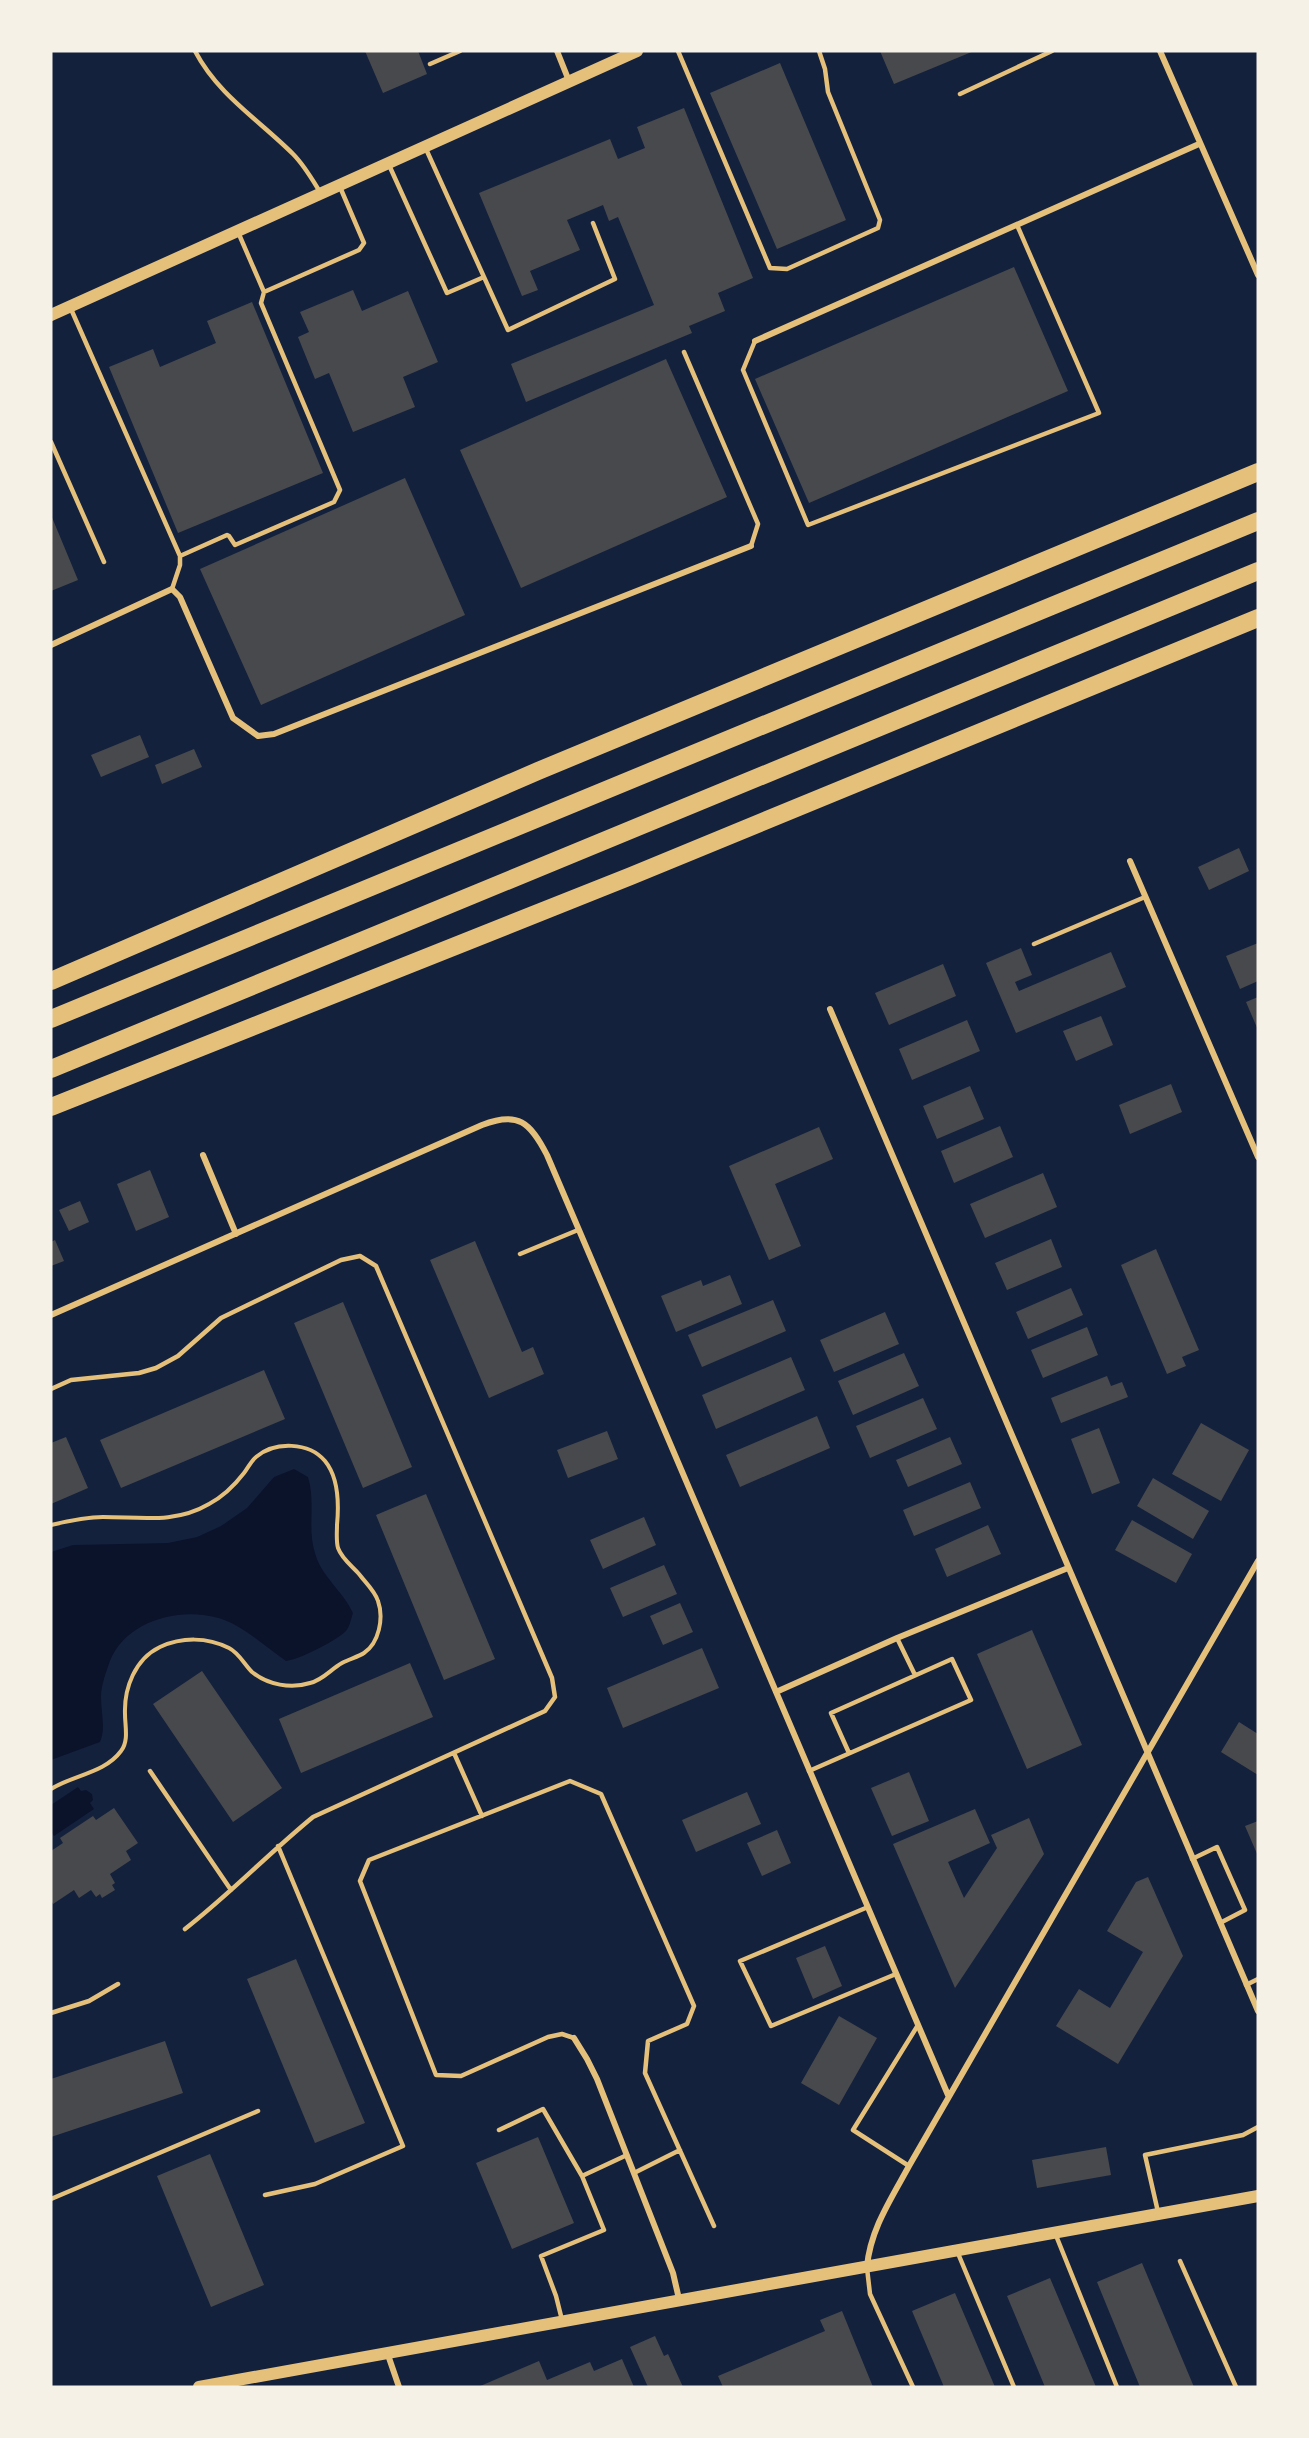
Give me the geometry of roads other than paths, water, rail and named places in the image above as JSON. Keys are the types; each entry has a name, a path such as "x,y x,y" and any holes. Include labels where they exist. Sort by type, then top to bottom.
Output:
{"highway":[{"path":"51,981 570,758 1258,472"},
{"path":"51,1019 1258,521"},
{"path":"51,1070 1258,571"},
{"path":"1230,630 1258,613"},
{"path":"51,1107 631,876 1258,618"}],"main road":[{"path":"51,315 637,51"},
{"path":"199,2387 1258,2196"}],"street":[{"path":"557,51 569,81"},
{"path":"1160,51 1258,275"},
{"path":"755,341 1199,144"},
{"path":"51,645 172,589 180,597 233,718 258,736 274,734 750,546"},
{"path":"1130,861 1258,1157"},
{"path":"830,1009 1258,2011"},
{"path":"51,1315 482,1125 501,1119 517,1120 531,1131 542,1145 948,2095"},
{"path":"202,1155 236,1234"},
{"path":"867,2267 876,2226 948,2095 1148,1755 1258,1561"},
{"path":"776,1692 897,1638 1068,1568"},
{"path":"574,2038 597,2079 673,2273 679,2300"},
{"path":"387,2352 399,2387"}],"lane":[{"path":"195,51 203,67 218,86 293,154 321,193"},
{"path":"430,64 459,51"},
{"path":"678,51 770,268 787,269 878,228 880,220 828,92 825,69 819,51"},
{"path":"960,94 1052,51"},
{"path":"425,146 508,330 615,279 593,223"},
{"path":"388,163 447,293 484,277"},
{"path":"264,292 359,250 364,243 339,184"},
{"path":"755,341 743,370 808,525 1099,413 1017,225"},
{"path":"180,556 227,535 236,545 334,502 339,490 261,303 264,292 237,230"},
{"path":"69,306 180,556 180,565 172,589"},
{"path":"684,352 758,524 750,546"},
{"path":"51,442 104,562"},
{"path":"1034,944 1145,897"},
{"path":"520,1254 578,1230"},
{"path":"51,1389 71,1380 139,1373 156,1368 178,1356 221,1318 341,1260 360,1256 376,1266 552,1678 555,1697 545,1711 313,1816 185,1929"},
{"path":"897,1638 915,1676"},
{"path":"810,1771 849,1754 971,1700 952,1659 831,1713 849,1754"},
{"path":"454,1753 482,1816"},
{"path":"150,1771 231,1890"},
{"path":"574,2038 562,2034 548,2037 461,2076 436,2075 360,1881 369,1860 570,1781 601,1794 694,2006 687,2024 648,2041 645,2073 714,2226"},
{"path":"265,2195 315,2184 404,2146 278,1845"},
{"path":"1192,1859 1217,1847 1245,1910 1220,1923"},
{"path":"868,1907 740,1961 771,2026 896,1974"},
{"path":"1246,1985 1258,1979"},
{"path":"51,2013 89,2001 117,1984"},
{"path":"909,2166 853,2130 918,2025"},
{"path":"499,2130 543,2109 582,2176 604,2230 541,2256 562,2320"},
{"path":"51,2199 258,2111"},
{"path":"1159,2214 1145,2155 1243,2135 1258,2127"},
{"path":"634,2173 680,2150"},
{"path":"582,2176 627,2155"},
{"path":"1055,2233 1118,2387"},
{"path":"957,2251 1014,2387"},
{"path":"1180,2261 1236,2387"},
{"path":"867,2267 870,2294 913,2387"}],"water":[{"path":"294,1469 308,1477 313,1544 318,1561 353,1613 346,1631 318,1649 286,1661 237,1626 221,1619 184,1614 148,1623 119,1645 110,1661 101,1693 103,1726 100,1742 51,1760 51,1552 73,1545 168,1543 197,1537 221,1526 247,1508 274,1477"},
{"path":"78,1787 81,1791 86,1790 92,1794 93,1800 90,1803 94,1809 54,1836 51,1832 51,1805"}]}
